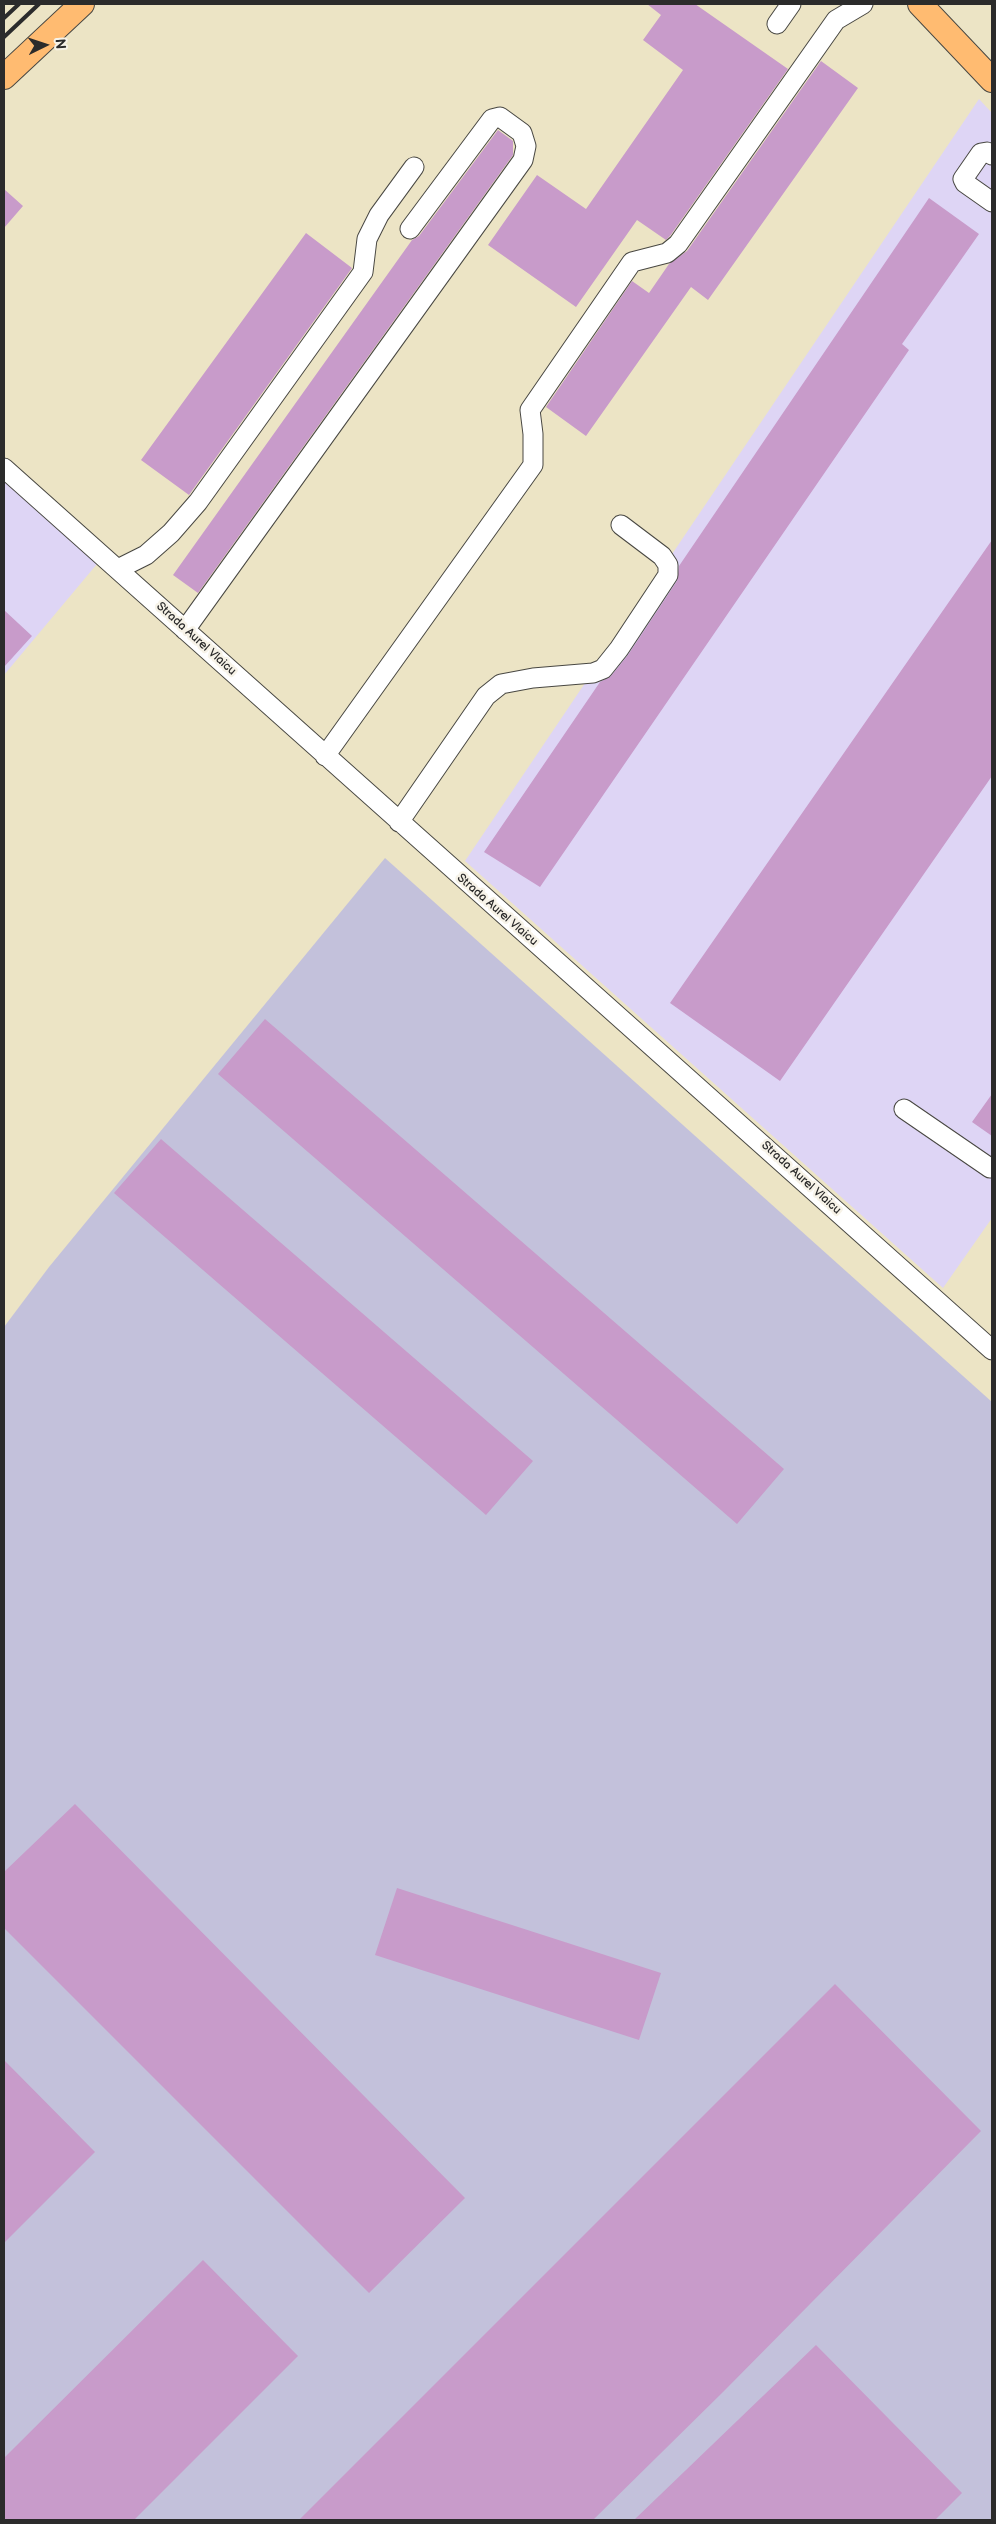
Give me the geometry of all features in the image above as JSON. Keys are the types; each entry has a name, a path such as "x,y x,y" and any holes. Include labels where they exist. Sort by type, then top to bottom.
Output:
{"main road":[{"path":"4,77 82,4"},
{"path":"920,4 992,80"}],"street":[{"path":"777,24 791,4"},
{"path":"325,756 533,465 533,434 530,410 632,262 667,253 678,244 836,20 863,4"},
{"path":"185,630 523,160 526,146 522,133 500,117 492,119 410,229"},
{"path":"992,155 987,152 981,153 963,179 965,183 992,202"},
{"path":"118,569 146,554 158,544 198,502 363,272 367,239 379,215 414,167"},
{"name":"Strada Aurel Vlaicu","path":"4,468 992,1350"},
{"path":"399,822 486,696 501,684 533,678 593,673 603,669 619,650 668,575 668,565 662,556 621,525"},
{"path":"904,1109 990,1168"}],"shaded area":[{"path":"979,99 992,113 992,1218 943,1288 465,861"},
{"path":"4,477 97,564 4,675"},
{"path":"385,858 992,1402 992,2520 4,2520 4,1327 49,1267"}],"building":[{"path":"647,4 695,4 788,69 670,236 666,240 637,220 576,307 488,245 537,175 586,209 683,70 643,40 661,15"},
{"path":"821,61 858,88 708,300 691,287 586,436 546,407 632,281 649,293 669,264 687,251"},
{"path":"498,130 513,141 513,155 198,593 173,575 412,240 419,236"},
{"path":"4,189 23,206 4,228"},
{"path":"929,198 979,234 902,344 909,350 540,887 484,852 600,682 611,676 628,655 677,581 679,566"},
{"path":"306,233 352,268 189,495 141,460"},
{"path":"992,540 992,776 780,1081 670,1003"},
{"path":"4,610 32,636 4,667"},
{"path":"265,1019 784,1469 737,1524 218,1074"},
{"path":"992,1094 992,1136 972,1122"},
{"path":"161,1139 533,1461 486,1515 114,1193"},
{"path":"75,1804 465,2198 369,2293 4,1928 4,1872"},
{"path":"397,1888 661,1973 639,2040 375,1955"},
{"path":"835,1984 981,2131 724,2391 593,2520 299,2520"},
{"path":"4,2060 95,2152 4,2243"},
{"path":"203,2260 298,2356 134,2520 4,2520 4,2458"},
{"path":"816,2345 962,2493 935,2520 634,2520"}],"railway":[{"path":"4,18 19,4"},
{"path":"4,37 39,4"}]}
